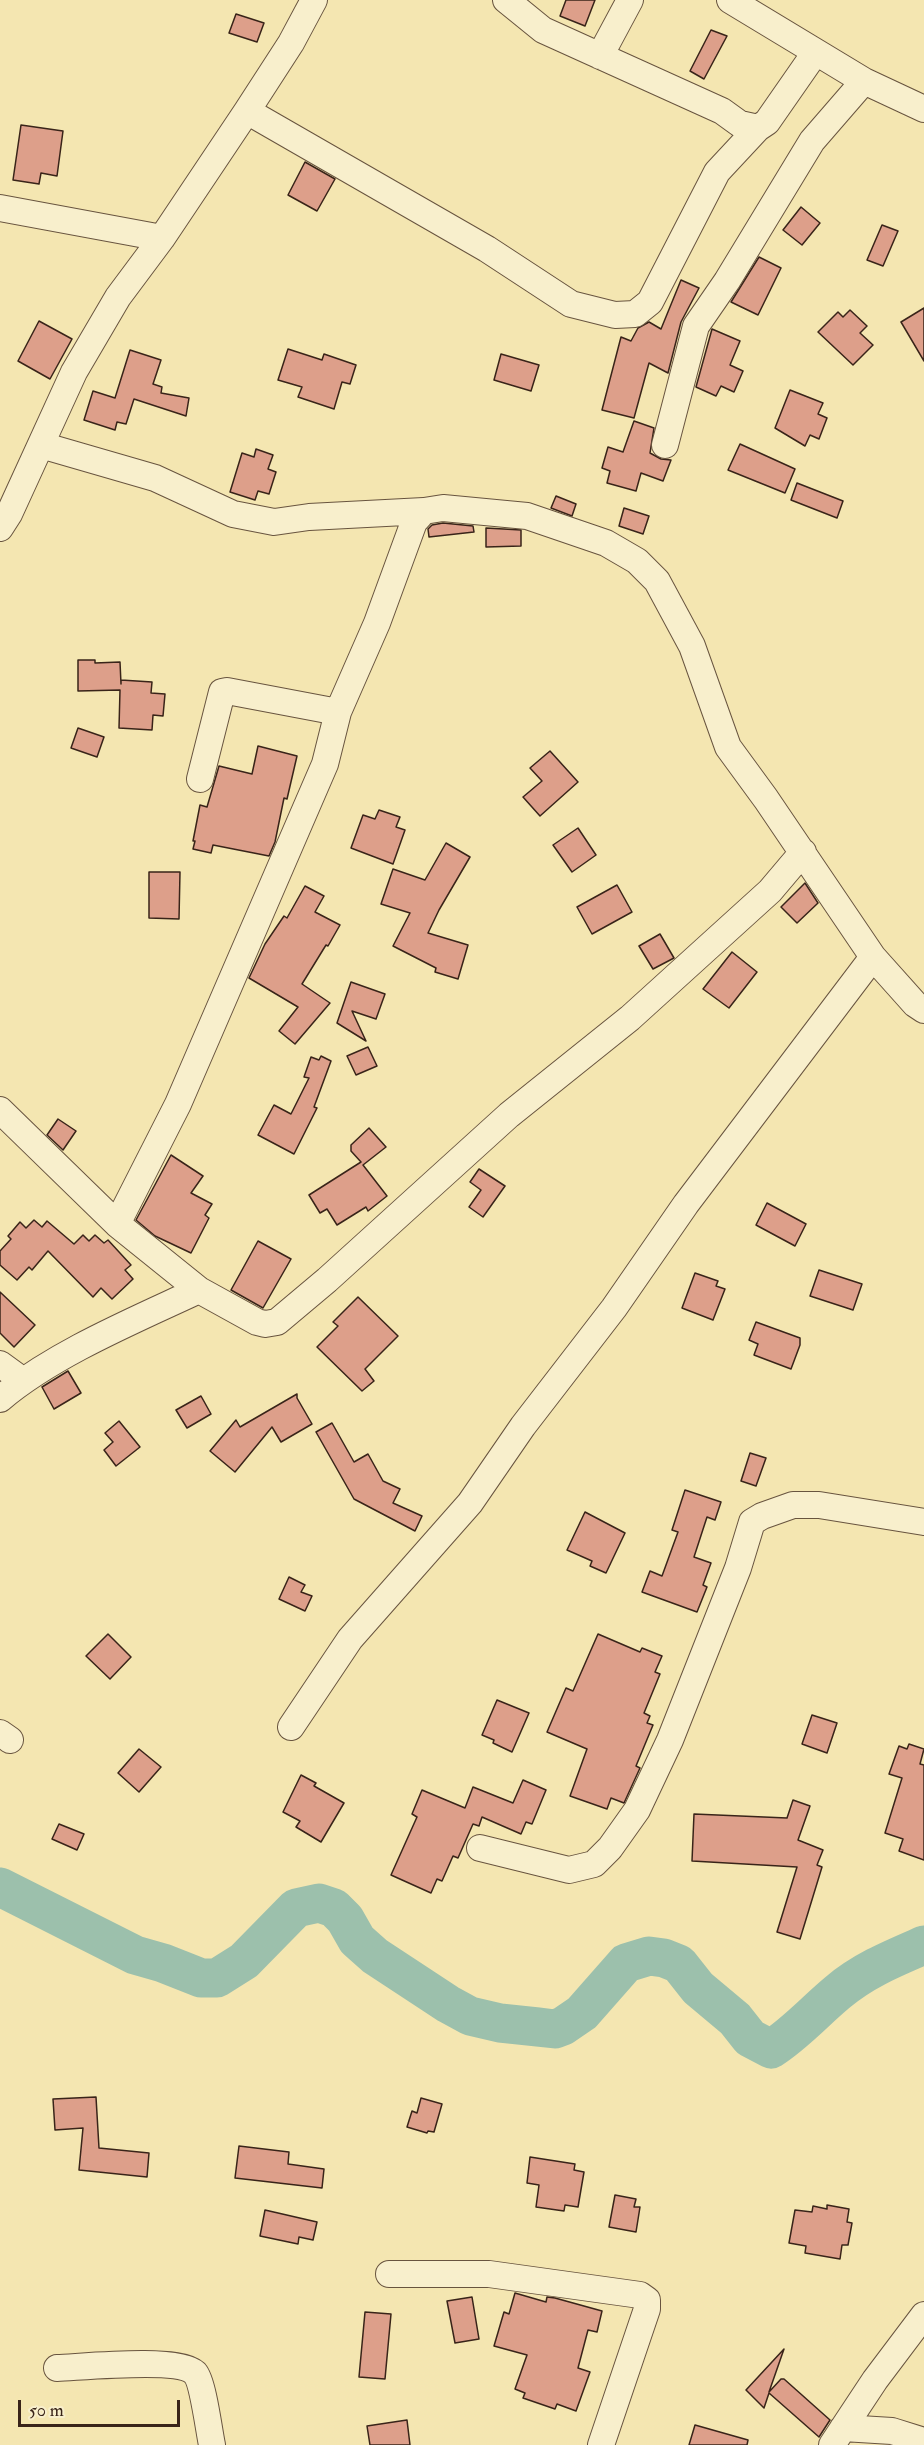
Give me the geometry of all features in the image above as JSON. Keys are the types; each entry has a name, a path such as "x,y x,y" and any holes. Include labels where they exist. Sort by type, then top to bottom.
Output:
{"street":[{"path":"0,528 9,514 74,372 118,297 162,238 247,111 291,44 314,0"},
{"path":"506,0 543,30 722,111 740,124 758,128"},
{"path":"600,56 630,0"},
{"path":"730,0 864,81 924,109"},
{"path":"247,111 487,249 572,304 615,315 635,314 650,302 717,172 758,128 767,122 815,53"},
{"path":"665,445 696,326 727,281 812,141 864,81"},
{"path":"0,208 162,238"},
{"path":"41,445 155,478 233,514 274,522 309,517 443,508 527,516 606,543 637,561 657,581 693,646 728,747 803,852 873,957 915,1004 924,1010"},
{"path":"117,1224 178,1104 240,962 325,764 338,712 377,623 414,522 424,511"},
{"path":"200,779 222,692 227,691 338,712"},
{"path":"0,1110 117,1224 199,1290 257,1322 265,1324 277,1322 327,1280 509,1115 630,1018 770,891 803,852"},
{"path":"291,1727 350,1639 470,1503 524,1426 614,1308 686,1204 873,957"},
{"path":"0,1400 22,1380 108,1333 199,1290"},
{"path":"0,1364 22,1380"},
{"path":"480,1848 569,1870 594,1864 610,1848 637,1810 670,1740 738,1568 752,1522 793,1505 819,1505 924,1522"},
{"path":"389,2274 489,2274 640,2295 647,2300 647,2309 601,2445"},
{"path":"838,2437 875,2380 924,2314"},
{"path":"57,2368 152,2364 181,2366 194,2373 200,2384 212,2445"},
{"path":"838,2437 892,2431 924,2441"}],"building":[{"path":"566,0 595,0 585,26 560,16"},
{"path":"236,14 264,23 257,42 229,33"},
{"path":"711,30 727,36 704,79 690,71"},
{"path":"21,125 63,131 57,176 41,173 39,184 13,180"},
{"path":"305,162 335,179 317,211 288,195"},
{"path":"801,207 820,223 802,245 783,230"},
{"path":"882,225 898,231 883,266 867,260"},
{"path":"759,257 781,268 758,315 731,302"},
{"path":"681,280 699,288 681,322 668,373 649,363 634,418 602,410 621,337 631,341 638,328 649,322 661,329"},
{"path":"924,308 924,361 901,322"},
{"path":"850,310 867,326 860,333 873,345 853,365 818,332 838,312 843,317"},
{"path":"39,321 72,339 50,379 18,361"},
{"path":"712,329 740,341 730,365 743,371 734,392 721,386 716,396 696,387"},
{"path":"288,349 322,360 324,354 356,365 350,384 342,382 334,409 298,397 302,387 278,380"},
{"path":"130,350 161,360 153,384 162,387 161,393 189,398 186,416 134,399 126,424 117,422 115,430 84,420 93,391 115,398"},
{"path":"501,354 539,365 531,391 494,380"},
{"path":"790,390 823,403 818,414 827,418 819,439 810,435 805,446 775,428"},
{"path":"634,421 654,428 650,453 661,459 671,460 663,481 641,473 636,491 607,483 610,471 602,468 608,447 623,452"},
{"path":"740,444 795,469 785,493 728,470"},
{"path":"256,449 273,455 268,469 276,472 269,494 258,491 255,500 230,492 242,453 254,457"},
{"path":"797,483 843,501 837,518 791,500"},
{"path":"556,496 576,504 572,516 551,508"},
{"path":"624,508 649,516 643,534 619,526"},
{"path":"443,523 473,526 474,532 429,537 428,529 432,525"},
{"path":"486,528 521,530 521,546 486,547"},
{"path":"78,660 95,660 95,663 120,662 121,684 121,680 152,682 151,693 165,694 163,716 153,715 152,730 119,728 120,690 78,691"},
{"path":"78,728 104,737 97,757 71,748"},
{"path":"258,746 297,756 287,799 284,798 275,842 269,856 213,845 211,853 193,849 200,805 207,807 219,766 252,774"},
{"path":"550,751 578,782 540,816 523,797 542,781 530,768"},
{"path":"379,810 400,817 396,827 405,830 393,864 351,848 363,815 375,819"},
{"path":"578,828 596,855 572,872 553,845"},
{"path":"446,843 470,857 428,933 468,945 458,979 435,972 436,968 393,946 410,913 381,904 393,869 425,880"},
{"path":"149,872 180,872 179,919 149,918"},
{"path":"805,883 818,903 797,923 781,907"},
{"path":"617,885 632,912 592,934 577,907"},
{"path":"305,886 324,896 315,912 340,925 302,984 330,1003 295,1044 279,1031 298,1007 249,978 265,944 284,916 287,918"},
{"path":"660,934 674,958 653,969 639,946"},
{"path":"732,952 757,972 729,1008 703,989"},
{"path":"351,982 385,994 376,1019 352,1011 366,1041 337,1023"},
{"path":"368,1047 377,1066 356,1075 347,1056"},
{"path":"321,1056 331,1061 314,1107 317,1108 294,1154 258,1135 274,1105 291,1114 309,1078 304,1077 311,1057 319,1060"},
{"path":"58,1119 76,1131 63,1150 47,1135"},
{"path":"369,1128 386,1147 363,1165 387,1196 368,1211 366,1207 337,1225 327,1209 320,1213 309,1195 361,1162 351,1151 351,1145"},
{"path":"171,1155 203,1176 191,1193 212,1204 205,1215 209,1218 191,1253 155,1236 136,1220"},
{"path":"479,1169 505,1186 483,1217 469,1207 481,1190 470,1182"},
{"path":"767,1203 806,1224 795,1246 756,1225"},
{"path":"34,1220 42,1227 47,1221 74,1244 83,1235 89,1241 95,1235 104,1243 108,1240 131,1265 125,1270 133,1279 112,1299 101,1288 93,1297 48,1251 32,1270 29,1267 17,1280 0,1265 0,1251 11,1239 8,1236 20,1222 26,1228"},
{"path":"258,1241 291,1259 263,1308 231,1290"},
{"path":"819,1270 862,1284 853,1310 810,1296"},
{"path":"695,1273 718,1281 716,1286 725,1289 713,1320 682,1308"},
{"path":"0,1292 35,1325 14,1347 0,1333"},
{"path":"358,1297 398,1336 365,1369 374,1381 362,1391 317,1347 338,1326 333,1322"},
{"path":"756,1322 800,1338 800,1345 791,1369 754,1355 758,1344 749,1340"},
{"path":"68,1371 81,1393 54,1409 42,1387"},
{"path":"297,1394 312,1424 281,1442 272,1427 235,1472 210,1451 236,1420 240,1427"},
{"path":"201,1396 211,1414 187,1428 176,1410"},
{"path":"119,1421 140,1447 116,1466 104,1450 113,1442 105,1433"},
{"path":"332,1423 354,1462 368,1454 383,1481 400,1489 393,1503 422,1516 415,1531 354,1499 316,1432"},
{"path":"750,1453 766,1458 756,1486 741,1481"},
{"path":"685,1490 721,1502 715,1520 707,1517 694,1557 711,1563 703,1585 707,1587 697,1612 642,1592 650,1571 662,1576 678,1532 672,1530"},
{"path":"585,1512 625,1533 606,1573 590,1566 592,1561 567,1550"},
{"path":"289,1577 305,1585 301,1592 312,1596 305,1611 279,1599"},
{"path":"108,1634 131,1657 110,1679 86,1656"},
{"path":"598,1634 640,1652 642,1648 662,1656 655,1672 660,1674 644,1713 650,1716 647,1723 653,1725 636,1766 640,1768 624,1803 611,1798 607,1809 570,1796 587,1749 547,1732 566,1688 573,1691"},
{"path":"497,1700 529,1713 512,1752 482,1735"},
{"path":"812,1715 837,1723 827,1753 802,1744"},
{"path":"909,1744 924,1749 920,1764 924,1765 924,1860 899,1851 903,1839 885,1833 902,1778 889,1774 899,1746 907,1749"},
{"path":"139,1749 161,1767 139,1792 118,1773"},
{"path":"301,1775 316,1783 314,1786 344,1803 321,1842 296,1827 300,1821 283,1812"},
{"path":"523,1780 546,1790 532,1824 526,1822 521,1834 482,1817 479,1826 473,1824 458,1858 453,1856 442,1881 437,1879 431,1893 391,1875 417,1817 412,1814 422,1790 465,1808 473,1787 513,1803"},
{"path":"793,1800 810,1806 798,1840 823,1850 817,1865 822,1867 800,1939 777,1932 797,1867 692,1861 694,1814 787,1818"},
{"path":"59,1824 84,1834 77,1850 52,1839"},
{"path":"96,2097 99,2148 149,2153 147,2177 79,2170 83,2128 55,2130 53,2099"},
{"path":"421,2098 442,2104 434,2132 428,2131 427,2133 407,2127 412,2111 417,2113"},
{"path":"239,2146 289,2152 288,2164 324,2169 322,2188 235,2178"},
{"path":"530,2157 575,2164 574,2170 584,2172 578,2207 565,2205 564,2211 536,2207 539,2185 527,2183"},
{"path":"615,2195 636,2199 634,2207 640,2207 636,2232 609,2227"},
{"path":"827,2205 849,2209 847,2222 852,2223 848,2245 842,2245 840,2259 805,2253 806,2246 789,2243 795,2210 812,2212 813,2206 827,2209"},
{"path":"265,2210 317,2222 313,2240 299,2237 298,2244 260,2236"},
{"path":"515,2293 546,2302 547,2297 555,2298 602,2311 597,2332 588,2330 578,2368 590,2372 576,2411 557,2404 555,2409 523,2398 525,2393 515,2389 527,2355 494,2346 504,2312 509,2314"},
{"path":"472,2297 479,2339 455,2343 447,2301"},
{"path":"365,2312 391,2314 385,2379 359,2377"},
{"path":"784,2349 769,2392 781,2379 784,2379 830,2420 819,2437 769,2393 764,2408 746,2390"},
{"path":"407,2420 410,2445 370,2445 367,2426"},
{"path":"695,2425 748,2440 747,2445 689,2445"}],"waterway":[{"path":"0,1887 135,1955 201,1978 217,1978 244,1961 296,1908 319,1903 334,1908 345,1919 357,1940 375,1956 470,2016 500,2023 555,2029 582,2013 626,1963 649,1956 664,1958 679,1964 698,1988 735,2019 750,2038 771,2049 858,1977 924,1945"}]}
